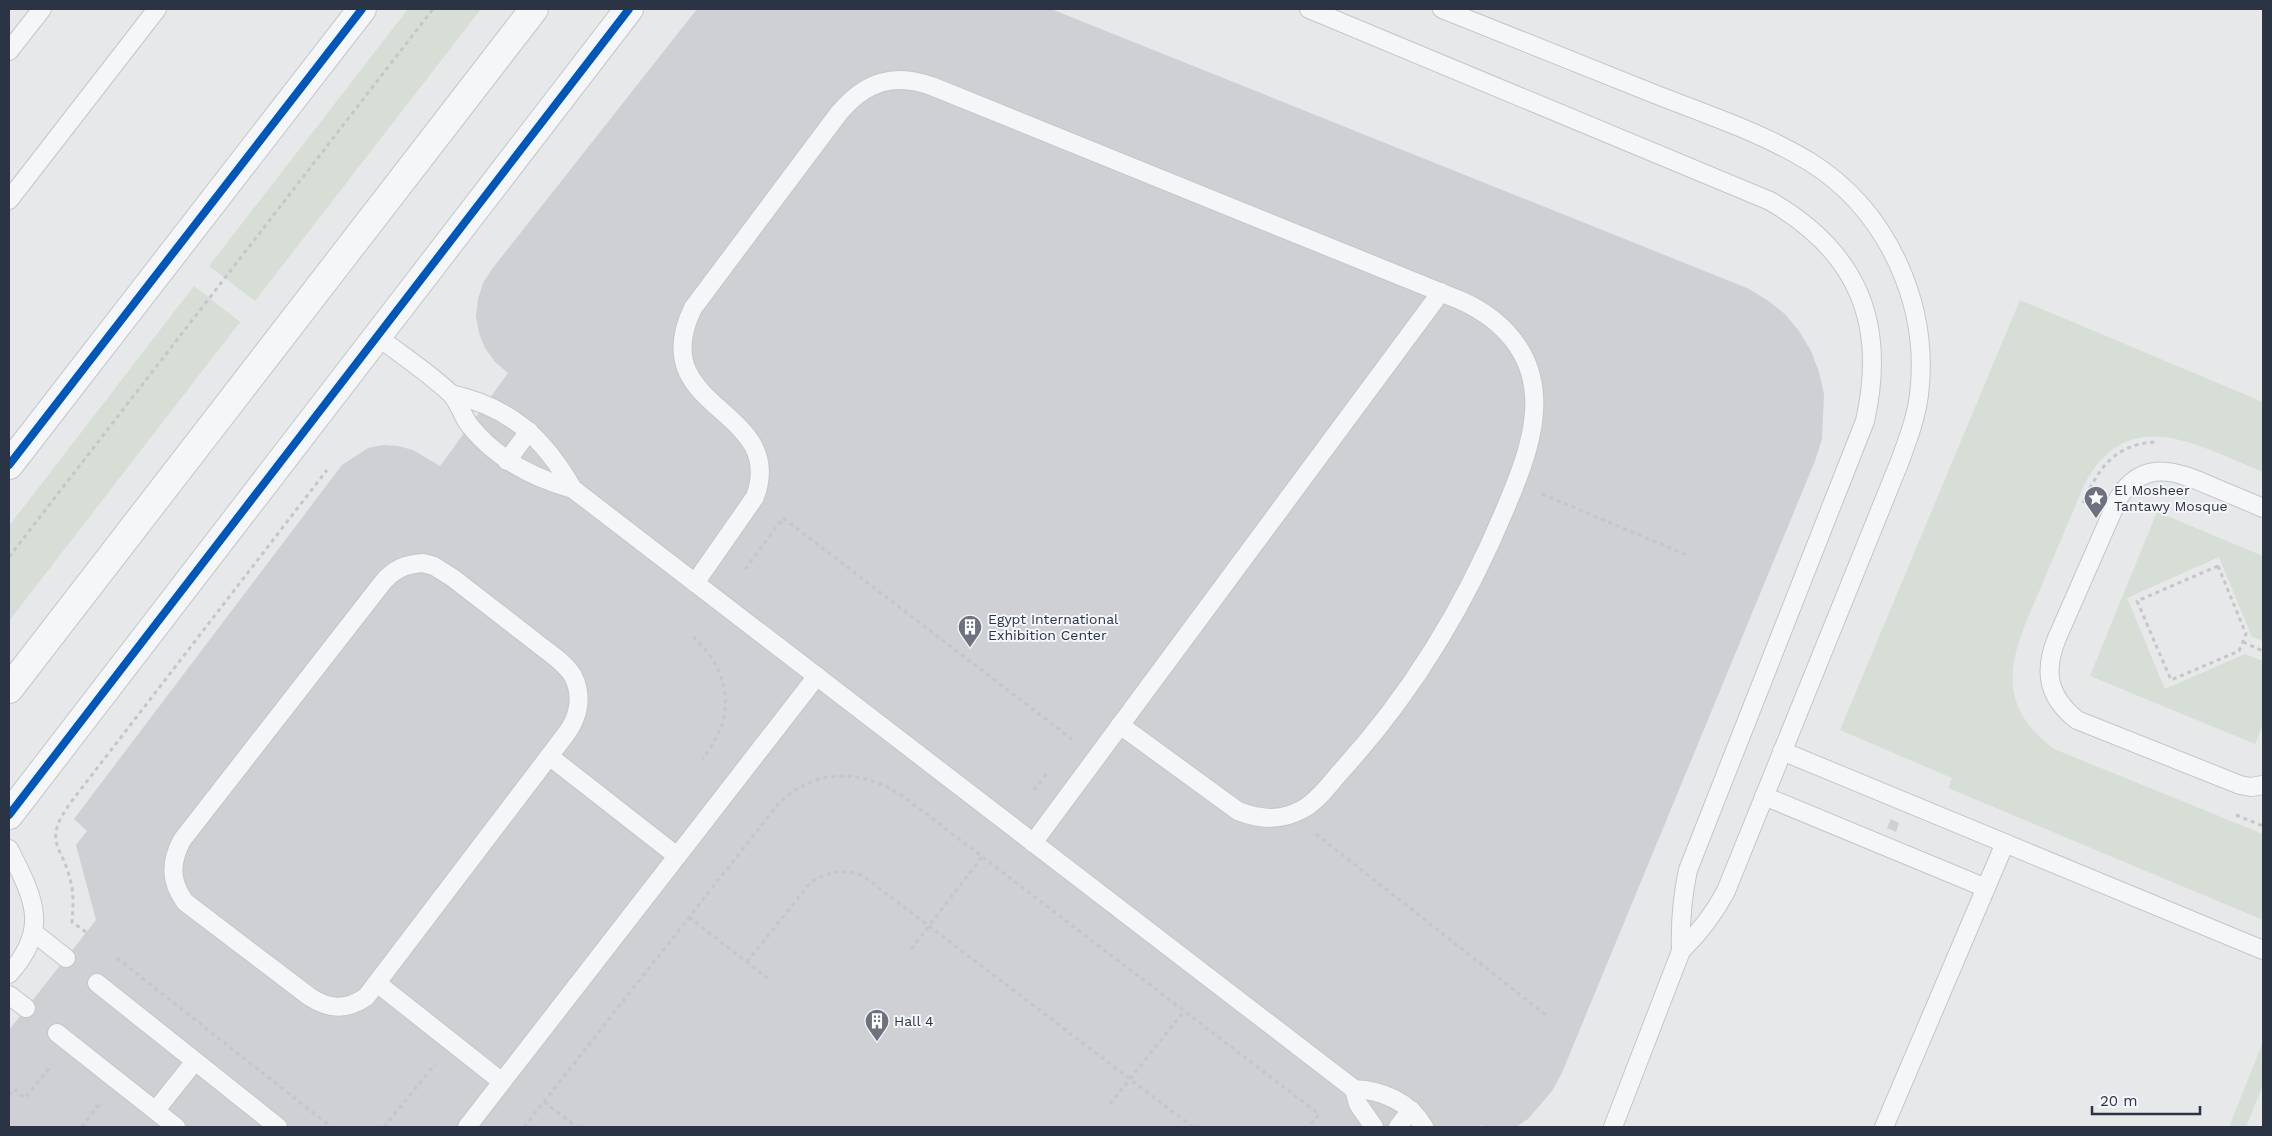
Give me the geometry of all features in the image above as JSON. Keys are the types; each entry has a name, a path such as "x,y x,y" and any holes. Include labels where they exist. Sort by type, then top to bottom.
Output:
{"street":[{"path":"9,465 362,9"},
{"path":"9,689 534,9"},
{"path":"9,815 629,9"}],"lane":[{"path":"9,51 42,9"},
{"path":"9,200 157,9"},
{"path":"1309,9 1770,201 1795,216 1818,234 1837,255 1852,280 1864,307 1871,335 1874,364 1872,392 1865,421 1688,870 1682,896 1681,951 1613,1127"},
{"path":"1442,9 1755,134 1811,163 1838,182 1862,206 1882,234 1899,263 1910,295 1918,328 1921,362 1918,396 1912,429 1726,891 1714,913 1699,933 1681,951"},
{"path":"695,583 755,497 760,483 761,468 758,453 751,440 697,389 689,374 683,358 682,341 685,324 693,308 839,113 849,101 874,84 905,79 934,86 1441,292 1481,310 1498,322 1512,337 1523,355 1530,374 1534,394 1534,415 1516,483 1490,546 1434,650 1401,698 1365,745 1316,798 1292,815 1265,819 1251,817 1238,811 1120,725"},
{"path":"1033,842 1441,292"},
{"path":"377,336 451,394 470,425 487,444 507,461 550,483 573,489"},
{"path":"451,394 497,409 529,430 546,448 573,489 1354,1089 1358,1104 1374,1127"},
{"path":"507,461 529,430"},
{"path":"2263,508 2178,472 2154,471 2133,481 2124,489 2118,499 2051,652 2049,668 2050,684 2056,698 2065,710 2077,720 2240,785 2251,787 2263,785"},
{"path":"411,564 434,566 444,571 566,666 577,688 579,700 577,713 573,724 549,756 377,984 366,997 356,1004 332,1008 320,1004 185,902 174,883 172,872 173,860 182,840 383,582 390,574 411,564"},
{"path":"467,1127 817,676"},
{"path":"1782,751 2263,950"},
{"path":"549,756 677,856"},
{"path":"1764,796 1986,888"},
{"path":"1884,1127 2005,843"},
{"path":"9,849 33,899 33,932 28,948 20,962 9,974"},
{"path":"33,932 66,958"},
{"path":"97,983 278,1127"},
{"path":"377,984 501,1081"},
{"path":"9,994 26,1008"},
{"path":"57,1033 176,1127"},
{"path":"156,1110 195,1061"},
{"path":"1354,1089 1370,1089 1384,1094 1410,1110 1424,1127"},
{"path":"1398,1127 1410,1110"}],"path":[{"path":"9,557 433,9"},
{"path":"2081,508 2096,475 2118,453 2147,442 2163,442"},
{"path":"86,932 72,922 74,895 71,881 57,848 55,837 57,824 70,802 327,470"},
{"path":"1516,483 1689,556"},
{"path":"745,569 784,518 1073,739 1068,746"},
{"path":"2218,566 2246,634 2243,642 2239,652 2171,680 2137,600 2218,566"},
{"path":"694,637 714,660 721,674 726,696 724,719 720,734 712,748 702,759"},
{"path":"2243,642 2263,650"},
{"path":"1034,790 1051,768"},
{"path":"524,1127 779,803 799,787 823,778 851,776 879,782 904,797 1320,1114 1309,1127"},
{"path":"2228,811 2263,826"},
{"path":"1292,815 1547,1016"},
{"path":"911,948 982,856"},
{"path":"747,962 810,883 822,875 835,871 848,871 862,875 1193,1127"},
{"path":"689,917 771,981"},
{"path":"117,958 331,1127"},
{"path":"1110,1104 1184,1010"},
{"path":"384,1127 452,1042"},
{"path":"9,1096 14,1089 25,1098 52,1064"},
{"path":"544,1102 576,1127"},
{"path":"82,1127 100,1103 108,1109"}],"shaded area":[{"path":"408,9 481,9 255,301 209,266"},
{"path":"194,286 240,322 9,621 9,526"},
{"path":"2020,300 2263,402 2263,472 2214,451 2166,437 2143,437 2121,444 2102,459 2084,485 2031,610 2016,653 2013,673 2014,692 2020,711 2033,730 2054,749 2263,834 2263,920 1948,788 1952,778 1840,730"},
{"path":"2157,512 2263,556 2263,641 2252,637 2219,557 2127,598 2165,689 2245,654 2263,661 2263,723 2255,744 2090,676"},
{"path":"2263,1042 2263,1085 2246,1127 2229,1127"}],"building":[{"name":"Egypt International Exhibition Center","path":"697,9 1051,9 1747,288 1785,314 1799,331 1811,351 1819,372 1824,394 1822,439 1815,461 1561,1075 1552,1091 1528,1119 1516,1127 1487,1127 1482,1125 1479,1127 9,1127 9,1030 96,920 76,845 87,831 74,819 342,465 368,448 383,445 413,450 440,466 508,373 495,362 485,348 479,333 476,316 478,299 483,283 492,269"},
{"path":"1891,819 1899,823 1896,832 1887,828"}],"cycle path":[{"path":"9,465 362,9"},
{"path":"9,815 629,9"}],"place":[{"name":"El Mosheer Tantawy Mosque","path":"2096,519"},
{"name":"Egypt International Exhibition Center","path":"970,648"},
{"name":"Hall 4","path":"877,1042"}]}
